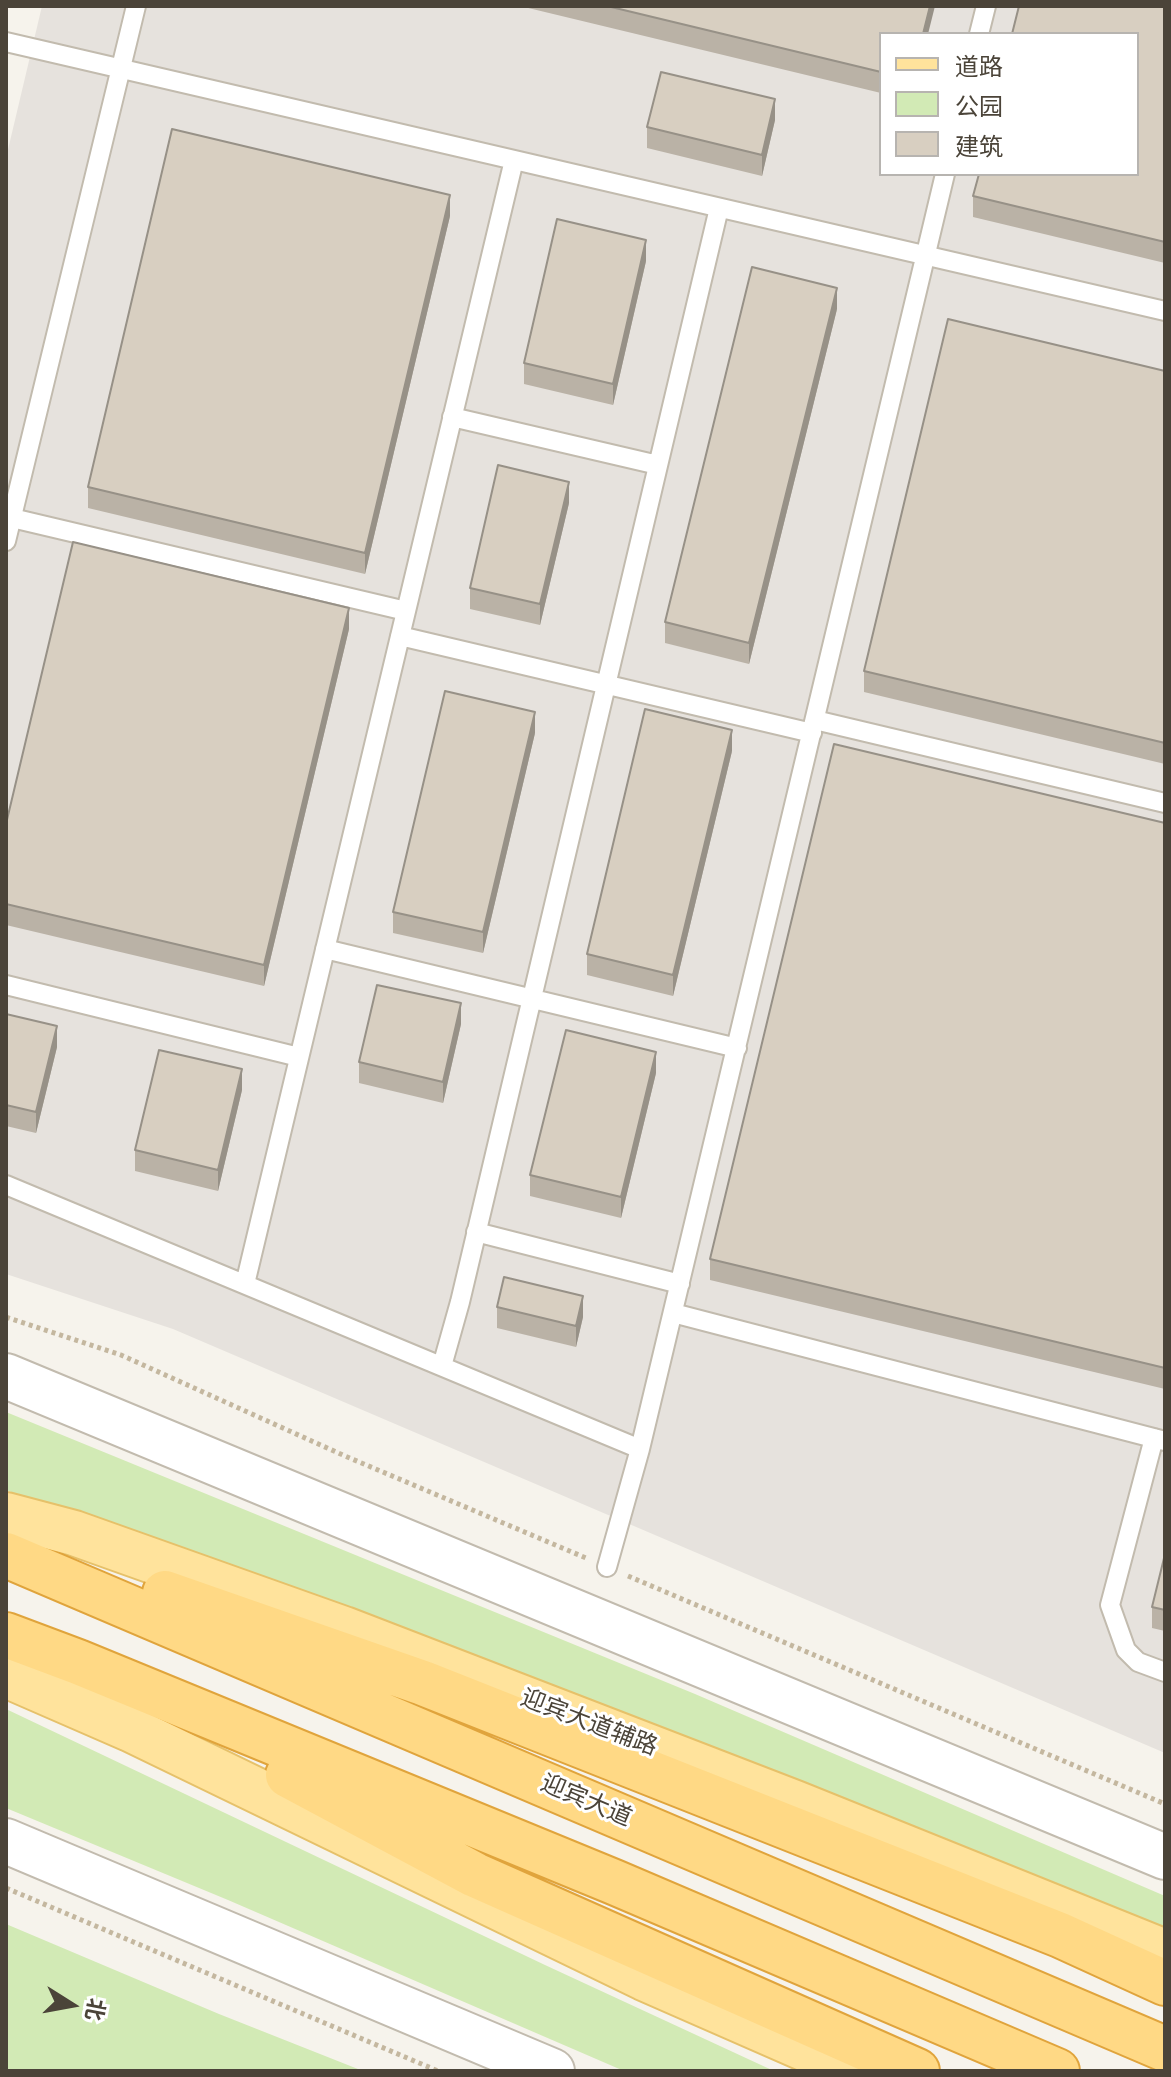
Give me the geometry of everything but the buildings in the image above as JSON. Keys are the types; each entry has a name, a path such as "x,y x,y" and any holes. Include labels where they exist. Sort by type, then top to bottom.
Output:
{"highway":[{"path":"6,1537 423,1683 1046,1929 1165,1983"},
{"name":"迎宾大道","path":"6,1555 1165,2049"},
{"path":"6,1635 614,1882 1057,2071"},
{"path":"78,1662 475,1875 917,2071"}],"main road":[{"name":"迎宾大道辅路","path":"6,1515 74,1533 344,1629 795,1803 1165,1952"},
{"path":"6,1675 130,1729 644,1978 856,2071"}],"street":[{"path":"6,1376 1165,1857"},
{"path":"6,1841 552,2071"}],"lane":[{"path":"6,541 136,6"},
{"path":"980,32 986,6"},
{"path":"6,42 1165,311"},
{"path":"245,1284 514,160"},
{"path":"607,1567 640,1449 945,176"},
{"path":"442,1366 460,1302 719,208"},
{"path":"452,417 658,465"},
{"path":"12,518 406,611"},
{"path":"400,636 606,684 1165,803"},
{"path":"325,949 737,1048"},
{"path":"6,985 299,1057"},
{"path":"6,1185 640,1449"},
{"path":"476,1232 680,1284"},
{"path":"673,1313 1160,1439 1110,1605 1126,1650 1138,1662 1165,1672"}],"path":[{"path":"6,1888 438,2071"}],"shaded area":[{"path":"42,6 1165,6 1165,1753 173,1329 6,1274 6,158"}],"green space":[{"path":"6,1412 695,1694 1165,1896 1165,1933 6,1490"},
{"path":"6,1709 774,2071 624,2071 6,1808"},
{"path":"6,1924 219,2014 363,2071 6,2071"}]}
